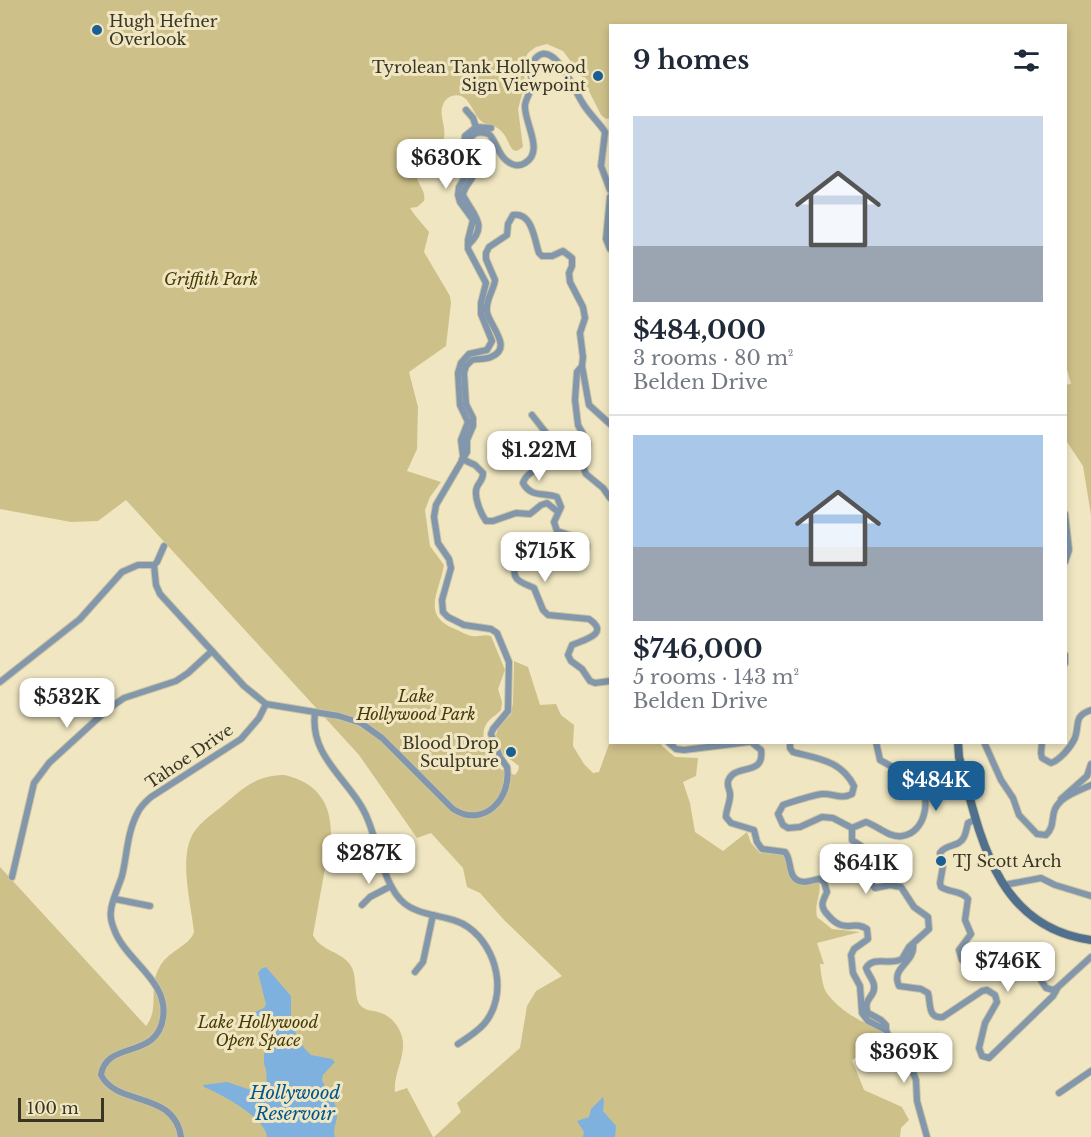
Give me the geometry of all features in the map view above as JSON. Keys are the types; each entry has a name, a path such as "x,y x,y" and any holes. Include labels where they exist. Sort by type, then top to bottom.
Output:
{"street":[{"path":"468,245 476,235 478,219 463,195 465,186 476,171 467,150 468,142 478,133 489,134 503,158 510,164 518,166 529,159 533,148 525,106 532,86 531,65 535,58 546,55 557,60 569,76 583,104 605,132 601,166 609,187"},
{"path":"466,110 473,118 476,127"},
{"path":"488,289 470,254 468,245 474,220 460,202 458,195 459,186 470,169 463,152 463,140 468,132 476,127 491,128"},
{"path":"609,208 606,239 609,246"},
{"path":"488,289 495,280 486,259 486,253 489,247 507,235 508,224 513,215 523,215 528,219 538,253 542,256 546,258 563,251 572,258 570,282 583,307 585,318 579,339 583,348 582,366 589,405 609,423"},
{"path":"164,546 154,565 156,585 160,594 244,687 266,704 351,719 371,730 453,809 464,814 483,814 499,803 505,788 507,767 496,749 491,734 506,715 509,706 507,691 510,667 497,633 491,629 468,626 445,615 442,608 451,568 447,556 438,543 434,508 466,452 466,440 474,422 466,404 465,369 472,360 495,356 501,343 487,313 488,289 493,275"},
{"path":"582,366 577,372 575,400 576,416 588,443 584,469 586,474 603,488 609,497"},
{"path":"532,416 554,443 558,455"},
{"path":"582,433 572,439 558,455 526,476 523,483 528,491 534,494 547,494 557,498 561,507 557,511 554,522 557,531 585,540 586,551 583,556 571,561 536,554 529,555 517,564 515,577 519,582 534,588 548,615 593,621 595,635 590,640 572,645 568,655 590,681 595,683 609,681"},
{"path":"463,458 483,473 483,480 476,488 475,494 482,516 486,521 493,521 516,513 530,514 547,503 557,511"},
{"path":"1067,532 1069,550 1067,556"},
{"path":"0,682 81,619 122,572 133,566 154,565"},
{"path":"12,877 34,783 49,763 108,709 124,698 176,681 212,651"},
{"name":"Tahoe Drive","path":"181,1137 180,1128 163,1108 110,1087 102,1075 103,1066 108,1059 146,1044 159,1030 164,1010 161,992 114,930 110,913 132,827 141,808 151,797 240,739 260,718 266,704"},
{"path":"1042,744 1042,758 1051,763 1059,759 1075,737 1082,713 1091,710"},
{"path":"315,713 314,727 317,741 327,760 359,801 368,819 391,886 404,903 433,915 459,922 468,927 486,946 496,972 498,986 496,1000 491,1013 476,1031 458,1044"},
{"path":"670,744 675,749 684,750 734,744"},
{"path":"753,744 761,750 762,756 754,767 746,771 735,772 729,777 730,799 726,817 731,823 754,830 757,842 762,849 785,852 788,855 791,874 797,880 806,882 819,879 824,882 827,892 821,903 822,909 838,926 861,925 867,929 868,939 854,949 851,955 852,973 860,986 862,1013 868,1021 886,1030"},
{"path":"790,744 793,752 838,765 854,786 852,794 846,796 816,795 783,805 778,814 783,825 792,828 827,817 852,828 866,822 892,836 911,833 923,820 922,786 918,781 880,760 876,744"},
{"path":"958,744 959,758 984,848 1004,885 1021,906 1047,927 1071,936 1091,940"},
{"path":"985,744 1019,814 1037,834 1046,834 1050,831 1055,809 1062,800 1061,797 1087,776 1091,764"},
{"path":"1062,800 1091,785"},
{"path":"976,819 968,823 963,841 946,846 940,853 943,866 941,887 949,892 961,892 968,899 965,920 971,934 959,950 962,960 971,966 987,961 1023,963 1037,974 1040,982 1046,988 1053,990 1091,957"},
{"path":"852,828 852,840 865,847 869,854 871,861 866,877 870,884 876,888 890,885 901,887 914,907 928,917 929,929 909,946 902,959 891,963 875,961 869,963 866,969 874,985 874,991 867,1001 866,1008 868,1013 886,1025 896,1054 913,1072 916,1080 917,1101 927,1137"},
{"path":"1004,885 1041,878 1055,885 1091,896"},
{"path":"362,905 370,897 391,886"},
{"path":"115,899 150,906"},
{"path":"415,972 423,962 433,915"},
{"path":"913,944 912,957 900,968 896,975 897,981 899,986 921,989 928,993 929,1006 938,1018 982,991 987,990 995,995 997,1002 988,1016 979,1048 980,1053 987,1058 994,1055 1053,996 1058,987"},
{"path":"1059,1093 1091,1071"}],"green space":[{"name":"Griffith Park","path":"0,0 1091,0 1091,515 1083,466 1067,442 1067,385 1071,384 1067,369 1067,24 609,24 609,118 606,119 601,115 581,75 563,51 547,44 536,47 528,53 523,63 525,84 518,109 523,147 517,151 513,150 503,133 496,127 481,121 466,100 458,95 449,97 442,109 444,136 441,146 418,166 417,179 424,193 424,201 417,207 410,208 429,232 424,252 450,296 451,303 446,346 409,372 418,407 417,449 407,471 441,482 430,497 425,510 430,546 444,565 436,593 435,609 438,617 444,623 468,635 491,636 505,670 498,689 502,702 501,710 490,719 484,728 485,746 490,757 503,771 515,775 518,771 519,766 503,754 496,735 498,728 511,714 514,661 528,667 540,705 556,704 561,715 574,725 573,746 584,764 593,773 599,772 609,744 661,744 675,757 698,758 696,776 683,782 690,803 695,832 723,851 747,832 751,843 760,853 779,853 786,856 788,874 792,879 819,883 817,917 832,929 860,932 817,943 824,964 820,964 823,982 826,992 837,1004 858,1019 880,1029 885,1039 852,1060 864,1090 902,1107 909,1120 901,1128 900,1137 434,1137 461,1112 457,1103 520,1048 527,1006 536,991 562,976 504,920 480,893 467,887 463,868 431,833 417,838 359,755 126,500 98,521 71,522 0,509"},
{"name":"Lake Hollywood Open Space","path":"285,775 306,783 314,789 325,804 330,823 331,835 313,935 316,940 342,957 351,966 357,998 361,1006 386,1015 399,1028 403,1051 395,1092 407,1088 433,1137 0,1137 0,867 146,1026 152,1013 154,983 159,968 168,957 188,941 194,932 186,867 189,842 194,832 205,820 247,786 261,779"}],"water":[{"name":"Hollywood Reservoir","path":"266,967 291,996 291,1018 297,1038 311,1055 332,1059 335,1062 323,1075 322,1080 336,1108 335,1137 267,1137 265,1130 251,1115 203,1085 227,1082 251,1090 267,1085 264,1063 265,1030 263,1024 253,1013 264,1008 266,1004 258,973"},
{"path":"603,1097 603,1111 616,1126 615,1137 583,1137 584,1132 577,1121 589,1117 591,1109"}],"place":[{"name":"Hugh Hefner Overlook","path":"97,30"},
{"name":"Tyrolean Tank Hollywood Sign Viewpoint","path":"598,76"},
{"name":"Blood Drop Sculpture","path":"511,752"},
{"name":"TJ Scott Arch","path":"941,861"}],"park label":[{"name":"Lake Hollywood Park","path":"416,705"}]}
